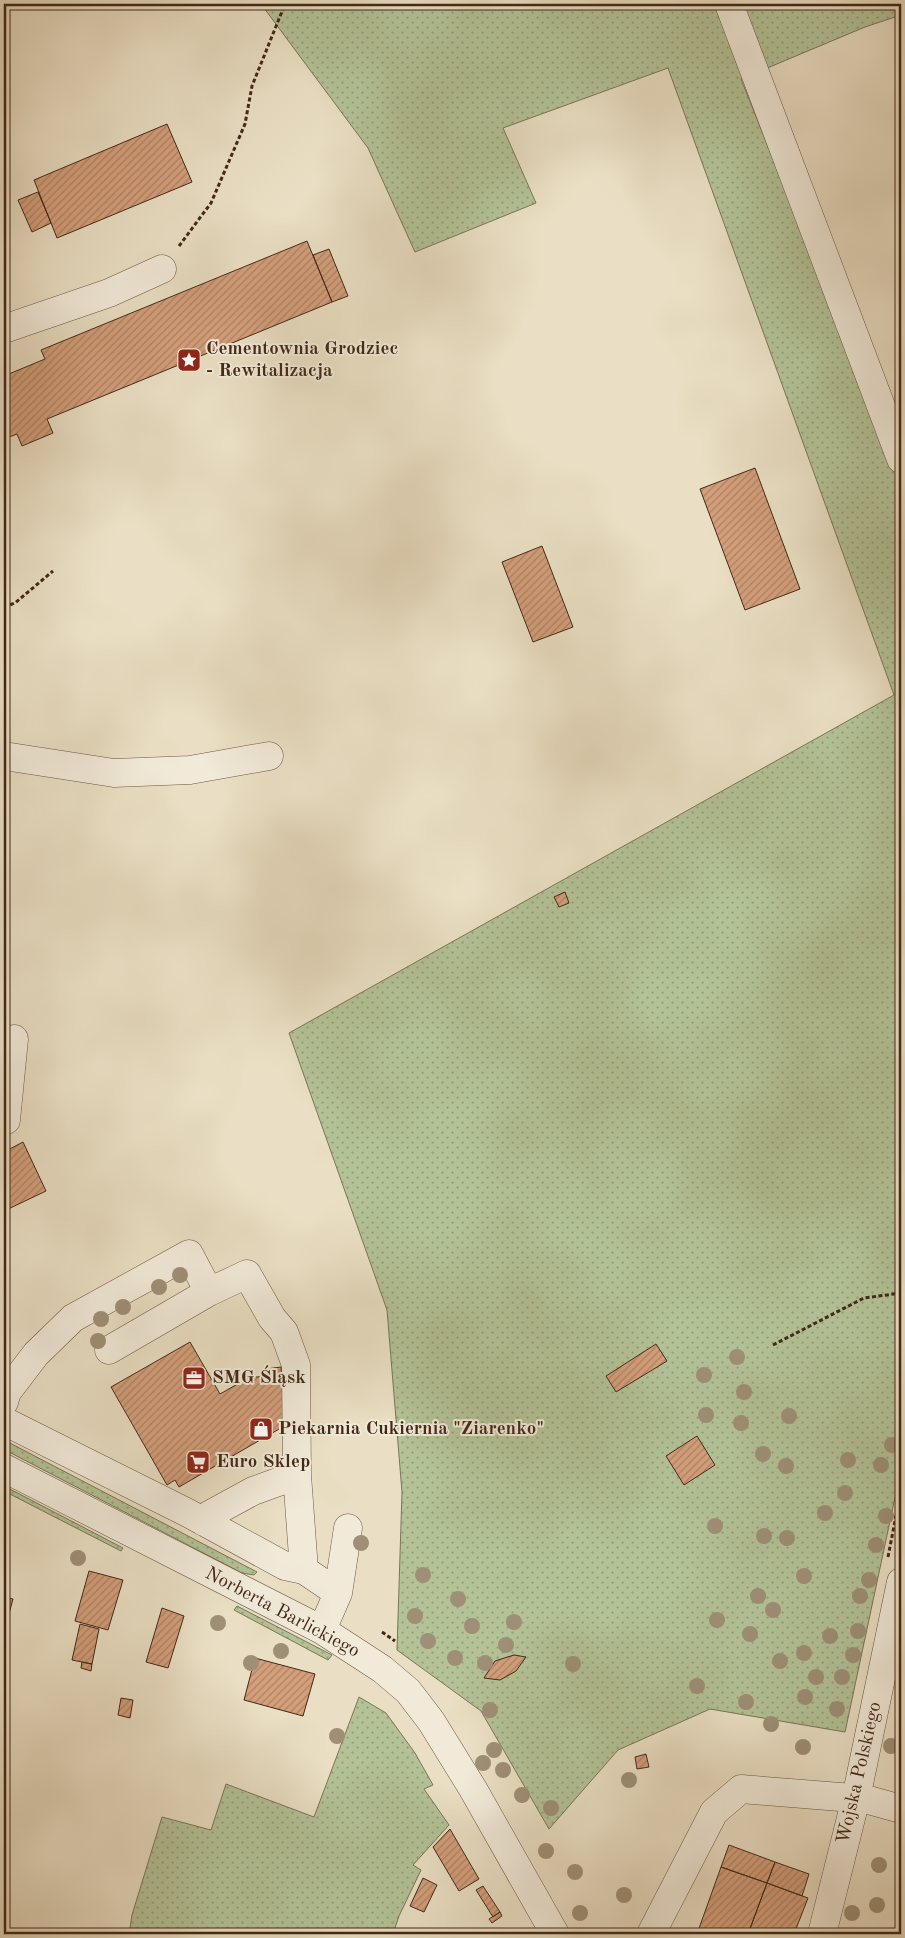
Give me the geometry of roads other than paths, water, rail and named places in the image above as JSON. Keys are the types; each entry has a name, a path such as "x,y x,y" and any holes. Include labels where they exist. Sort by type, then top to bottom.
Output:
{"street":[{"path":"729,4 901,459"},
{"path":"4,329 110,293 162,269"},
{"path":"4,756 114,773 190,770 269,756"},
{"path":"4,1121 6,1120 14,1038"},
{"path":"4,1402 7,1392 36,1354 72,1318 181,1258 189,1254 209,1292"},
{"path":"109,1350 209,1292 247,1274 272,1318 284,1332 296,1365 296,1474 304,1570"},
{"path":"4,1421 204,1522 285,1566 304,1570 338,1592"},
{"name":"Norberta Barlickiego","path":"4,1468 322,1630 382,1669 408,1691 431,1721 473,1789 555,1934"},
{"path":"204,1522 209,1515 253,1490 296,1474"},
{"path":"322,1630 338,1592 348,1528"},
{"name":"Wojska Polskiego","path":"822,1934 856,1798 901,1582"},
{"path":"651,1934 714,1812 741,1789 856,1798 901,1809"}],"place":[{"name":"Cementownia Grodziec - Rewitalizacja","path":"189,360"},
{"name":"SMG Śląsk","path":"194,1378"},
{"name":"Piekarnia Cukiernia \"Ziarenko\"","path":"261,1429"},
{"name":"Euro Sklep","path":"198,1462"}]}
